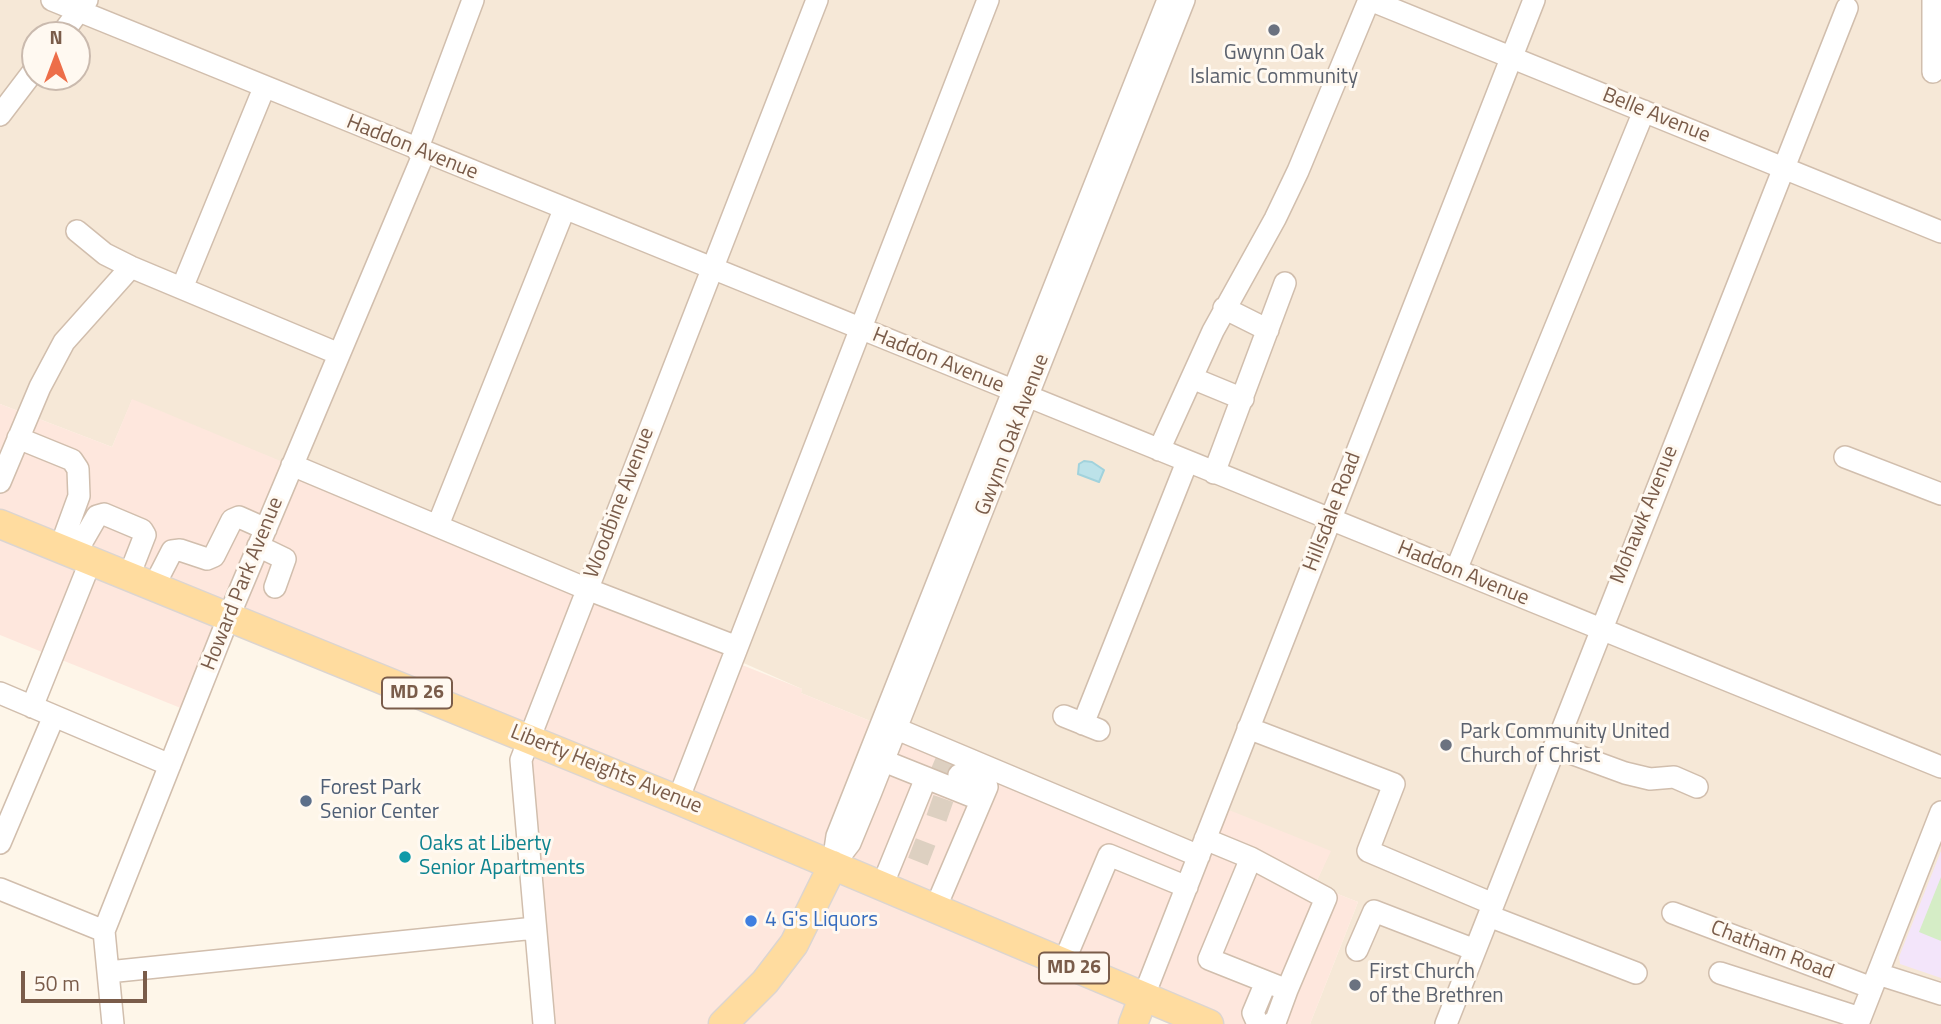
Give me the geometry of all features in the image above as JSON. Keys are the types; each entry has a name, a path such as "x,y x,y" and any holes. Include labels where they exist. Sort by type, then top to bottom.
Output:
{"main road":[{"name":"Liberty Heights Avenue","path":"0,524 678,800 1209,1024"},
{"name":"Gwynn Oak Avenue","path":"723,1024 765,982 794,944 833,865"},
{"name":"Hillsdale Road","path":"1133,1024 1143,998"}],"street":[{"name":"Haddon Avenue","path":"52,0 83,6 264,88 1941,767"},
{"name":"Howard Park Avenue","path":"113,1024 104,932 229,616 421,152 473,0"},
{"name":"Woodbine Avenue","path":"544,1024 520,767 528,738 817,0"},
{"path":"678,800 988,0"},
{"name":"Gwynn Oak Avenue","path":"833,865 850,843 894,765 897,729 1168,0"},
{"name":"Gwynn Oak Avenue","path":"833,865 837,836 1184,0"},
{"path":"1159,450 1224,308 1287,195 1369,0"},
{"name":"Belle Avenue","path":"1369,0 1941,232"},
{"name":"Hillsdale Road","path":"1143,998 1534,0"},
{"path":"1933,0 1933,72"},
{"path":"72,21 83,6"},
{"name":"Mohawk Avenue","path":"1446,1024 1847,8"},
{"path":"0,115 21,87"},
{"path":"182,288 264,88"},
{"path":"1456,570 1644,111"},
{"path":"438,525 564,209"},
{"path":"77,231 106,254 131,267 339,354"},
{"path":"0,482 40,387 64,342 131,267"},
{"path":"1214,473 1285,283"},
{"path":"1224,308 1268,330"},
{"path":"1192,378 1242,399"},
{"path":"18,438 72,460 78,469 75,554 32,707"},
{"path":"1845,457 1941,494"},
{"path":"1082,723 1187,462"},
{"path":"292,466 587,589 737,647"},
{"path":"75,554 97,516 104,514 142,530 145,535 142,581"},
{"path":"142,581 172,551 180,550 207,559 214,556 232,520 239,517 285,559 275,587"},
{"path":"0,693 170,765"},
{"path":"0,843 54,716"},
{"path":"1248,728 1394,784 1368,851 1491,910 1636,973"},
{"path":"897,729 1202,847 1251,859 1326,898 1271,1024"},
{"path":"1555,747 1625,773 1650,779 1674,777 1698,787"},
{"path":"894,765 930,771 981,800"},
{"path":"882,886 906,845 924,802 930,771"},
{"path":"935,909 944,862 963,817 981,800 987,787 959,775"},
{"path":"1720,973 1859,1021 1941,812"},
{"path":"1063,964 1109,855 1186,887"},
{"path":"1251,859 1209,959 1287,990"},
{"path":"0,889 104,932"},
{"path":"1357,950 1374,911 1475,950"},
{"name":"Chatham Road","path":"1673,913 1875,981 1941,994"},
{"path":"108,972 536,928"},
{"path":"1258,1024 1253,1013 1266,982"}],"shaded area":[{"path":"0,0 1941,0 1941,1024 1310,1024 1358,902 1315,885 1330,851 1200,854 801,693 802,689 436,526 132,400 112,447 0,404"},
{"path":"132,399 436,526 738,646 732,661 802,689 801,693 1200,854 1219,806 1331,851 1315,885 1358,902 1310,1024 1203,1024 1153,1005 1146,1024 546,1024 526,736 233,617 193,713 0,635 0,404 112,447"},
{"path":"1941,851 1941,978 1900,964 1899,957"}],"green space":[{"path":"1941,877 1941,941 1919,932"}],"water":[{"path":"1084,461 1092,462 1104,470 1099,482 1078,474 1079,464"}],"tunnel":[{"path":"933,764 959,775"},
{"path":"930,805 953,813"},
{"path":"912,848 935,857"}],"place":[{"name":"Gwynn Oak Islamic Community","path":"1274,30"},
{"name":"Park Community United Church of Christ","path":"1446,745"},
{"name":"Forest Park Senior Center","path":"306,801"},
{"name":"Oaks at Liberty Senior Apartments","path":"405,857"},
{"name":"4 G's Liquors","path":"751,921"},
{"name":"First Church of the Brethren","path":"1355,985"}]}
